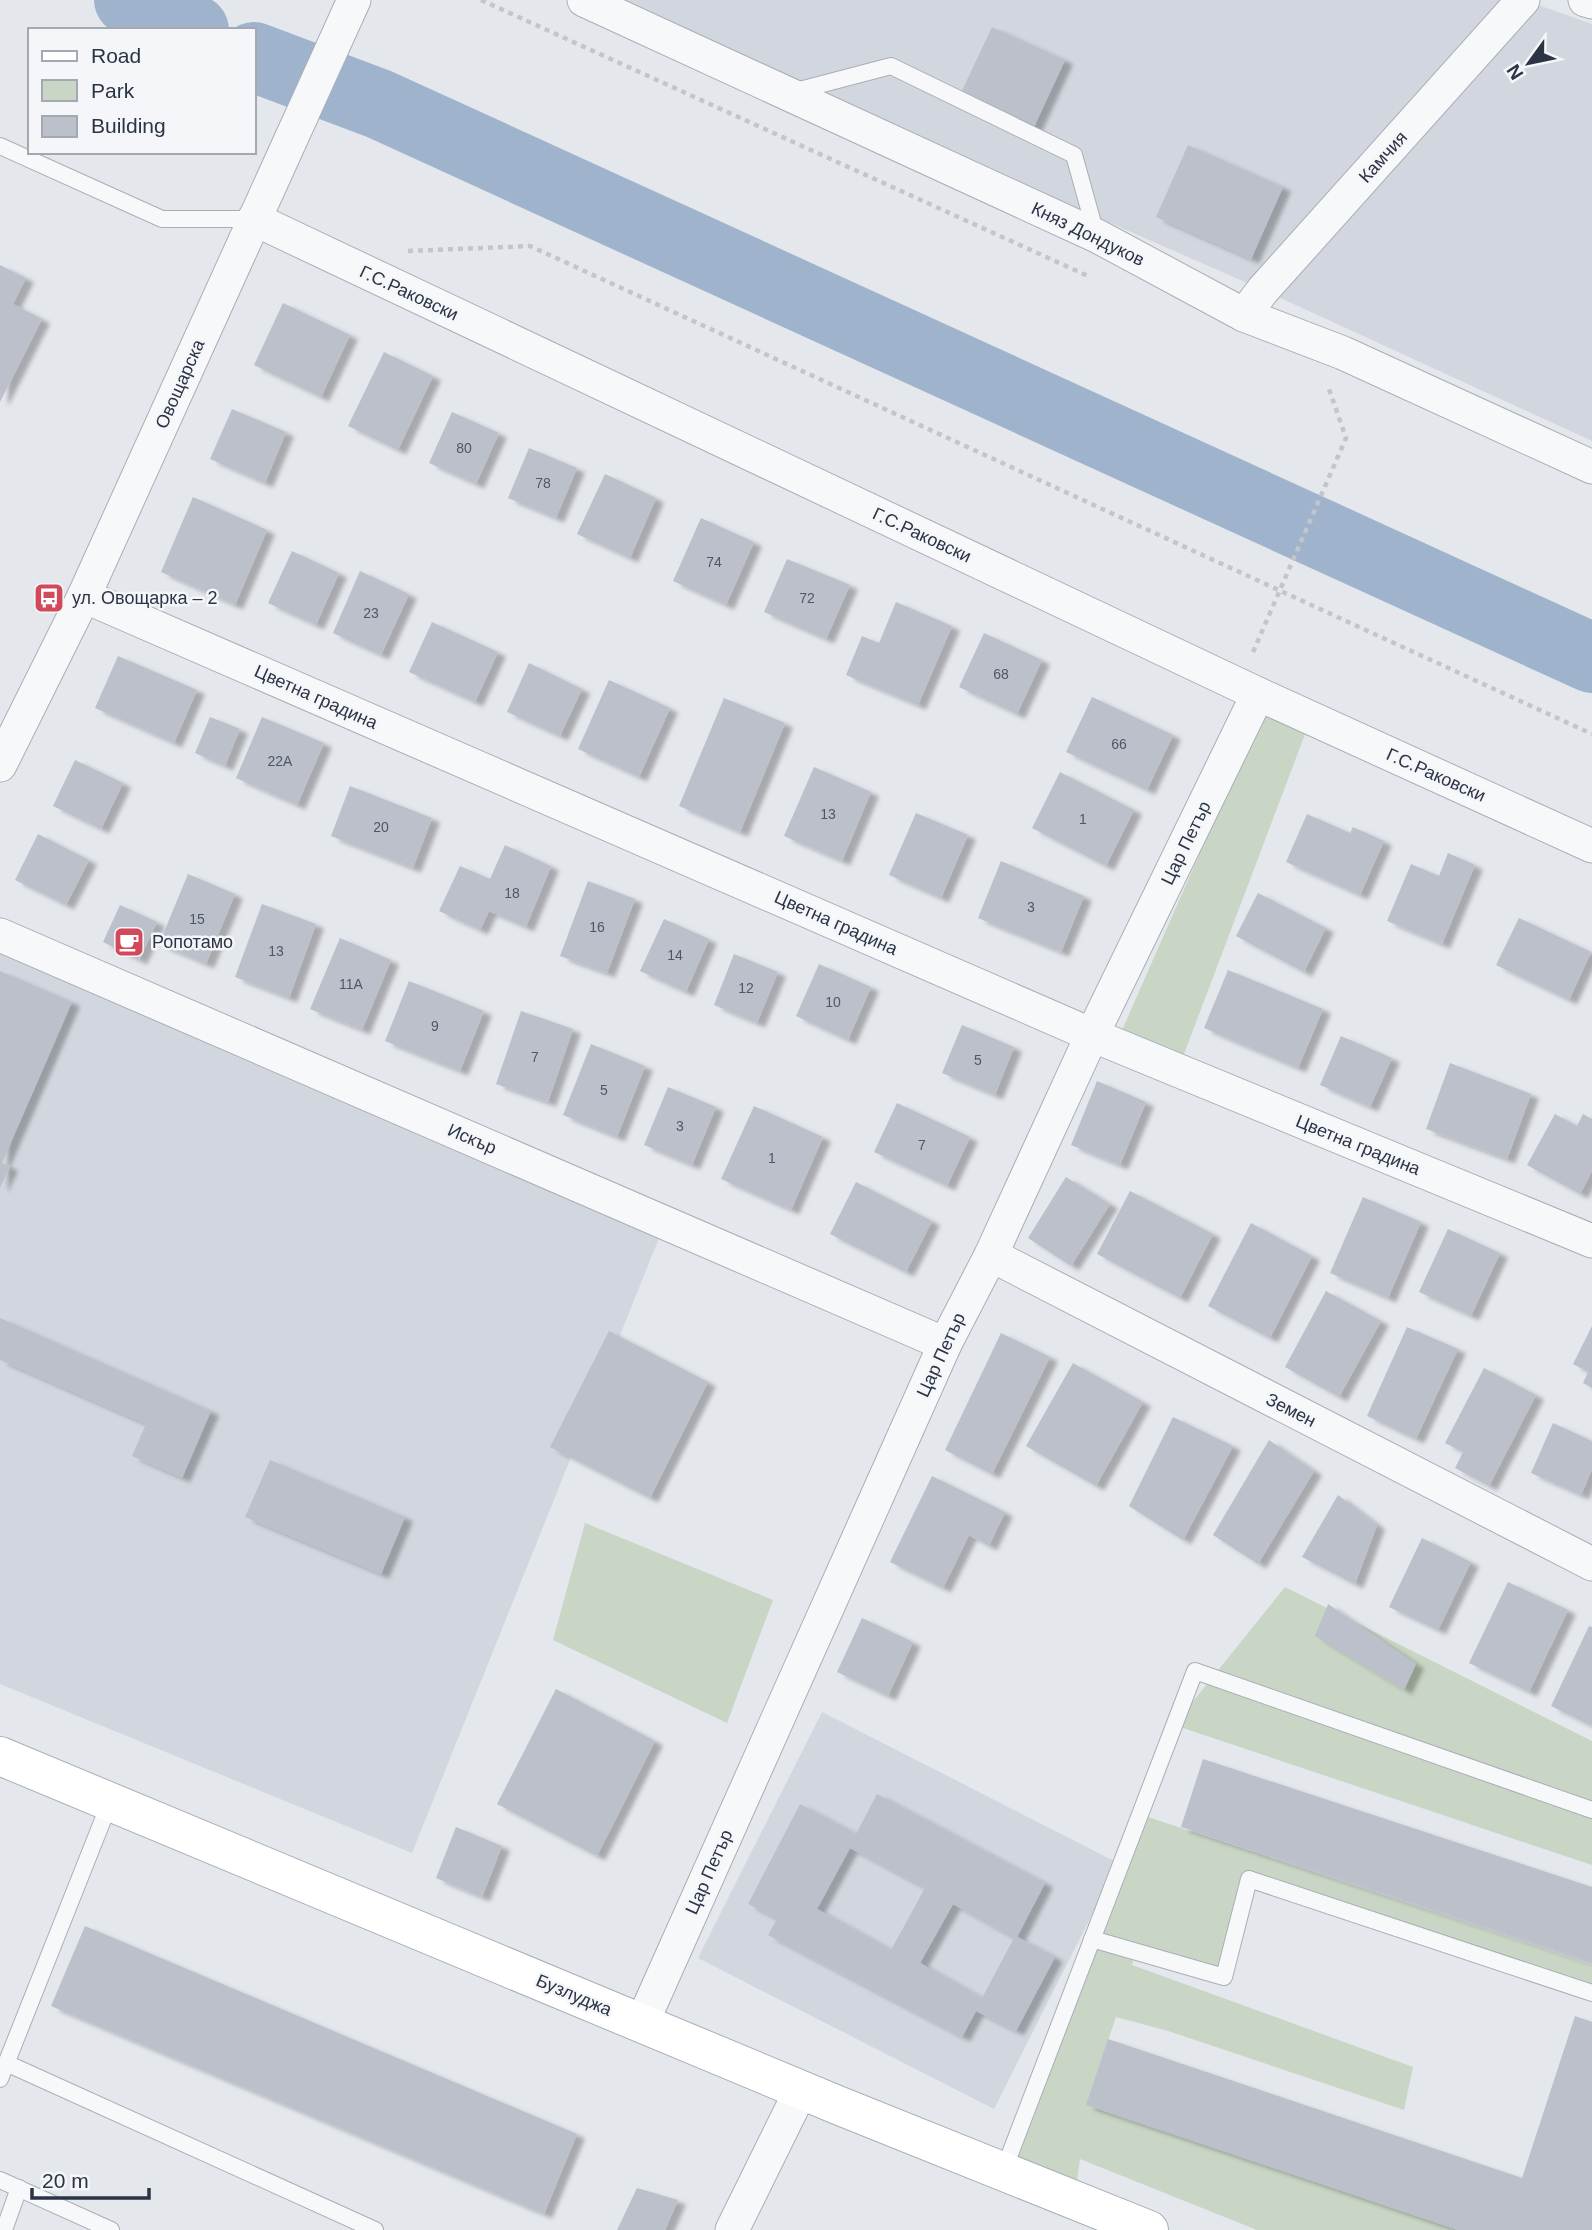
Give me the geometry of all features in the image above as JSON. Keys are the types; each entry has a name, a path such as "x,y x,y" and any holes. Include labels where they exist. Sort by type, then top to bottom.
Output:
{"street":[{"name":"Овощарска","path":"0,765 84,596 354,0"},
{"name":"Княз Дондуков","path":"584,0 1097,236 1244,315 1343,353 1592,467"},
{"name":"Камчия","path":"1244,315 1263,290 1523,0"},
{"path":"1585,0 1592,2"},
{"name":"Г.С.Раковски","path":"254,219 1248,690 1592,846"},
{"name":"Цветна градина","path":"84,596 1092,1035 1592,1241"},
{"name":"Цар Петър","path":"642,2023 945,1343 991,1255 1248,690"},
{"name":"Искър","path":"0,935 945,1343"},
{"name":"Земен","path":"991,1255 1592,1564"},
{"name":"Бузлуджа","path":"0,1756 801,2090 1149,2230"},
{"path":"732,2230 801,2090"}],"lane":[{"path":"787,94 891,66 1074,155 1097,236"},
{"path":"0,146 162,219 254,219"},
{"path":"1003,2172 1195,1671 1592,1810"},
{"path":"110,1802 3,2071 375,2230"},
{"path":"1092,1939 1224,1977 1249,1879 1592,1993"},
{"path":"0,2180 111,2230"},
{"path":"4,2230 19,2188"}],"path":[{"path":"481,0 1088,276"},
{"path":"408,251 530,246 1592,734"},
{"path":"1248,690 1279,592 1346,438 1328,386 1343,353"},
{"path":"1328,386 1341,391"}],"shaded area":[{"path":"603,0 1524,0 1592,24 1592,441 1263,290"},
{"path":"0,952 659,1238 412,1853 0,1684"},
{"path":"822,1712 1118,1863 994,2109 698,1958"}],"green space":[{"path":"1263,710 1307,729 1181,1062 1119,1037"},
{"path":"585,1523 773,1600 727,1723 553,1640"},
{"path":"1285,1587 1592,1741 1592,1865 1174,1725"},
{"path":"1145,1816 1592,1965 1592,1986 1243,1873 1221,1971 1138,1946 1132,1965 1413,2067 1404,2110 1168,2031 1116,2017 1091,2091 1520,2230 1257,2230 1080,2159 1076,2188 1014,2167 1037,2098"}],"building":[{"path":"992,27 1065,60 1033,129 960,95"},
{"path":"1188,145 1283,187 1251,259 1156,217"},
{"path":"0,265 26,278 13,304 42,319 0,402"},
{"path":"283,303 350,335 321,397 254,365"},
{"path":"384,352 433,376 398,450 348,426"},
{"path":"232,409 286,432 265,483 210,459"},
{"path":"452,412 499,433 476,484 429,463"},
{"path":"529,448 577,468 556,518 508,498"},
{"path":"605,474 656,498 630,558 577,534"},
{"path":"193,497 267,530 235,605 161,572"},
{"path":"701,518 754,542 726,605 673,581"},
{"path":"292,551 339,573 316,625 268,603"},
{"path":"787,559 850,585 826,639 764,612"},
{"path":"360,571 409,594 381,655 333,633"},
{"path":"896,602 952,626 918,705 846,675 862,636 879,643"},
{"path":"432,622 498,652 475,702 409,672"},
{"path":"984,633 1042,660 1017,714 959,687"},
{"path":"118,656 197,690 174,743 95,708"},
{"path":"529,663 582,689 560,736 507,712"},
{"path":"609,680 670,708 639,777 578,749"},
{"path":"1092,697 1173,735 1147,790 1066,752"},
{"path":"724,698 785,723 740,832 679,806"},
{"path":"210,717 240,729 225,766 195,753"},
{"path":"262,717 324,743 297,805 236,778"},
{"path":"75,760 123,783 101,829 53,806"},
{"path":"814,767 871,792 842,861 784,836"},
{"path":"1060,772 1134,810 1106,866 1032,828"},
{"path":"350,786 432,818 413,868 331,836"},
{"path":"916,813 968,835 941,898 889,875"},
{"path":"1307,814 1350,833 1353,827 1384,841 1360,895 1286,862"},
{"path":"38,834 89,860 66,905 15,880"},
{"path":"505,845 551,866 526,927 489,911 480,930 439,911 460,866 490,879"},
{"path":"1448,853 1475,865 1442,944 1387,921 1411,864 1439,876"},
{"path":"1001,861 1084,896 1061,952 978,918"},
{"path":"188,874 235,894 206,964 159,944"},
{"path":"588,881 635,899 607,973 560,956"},
{"path":"1258,893 1326,928 1304,972 1236,936"},
{"path":"262,904 316,924 289,998 235,977"},
{"path":"120,905 157,922 139,960 103,942"},
{"path":"1519,918 1591,952 1569,1000 1496,965"},
{"path":"664,919 709,939 686,992 640,971"},
{"path":"340,938 391,960 362,1030 310,1009"},
{"path":"734,954 778,972 757,1023 714,1005"},
{"path":"819,964 871,987 848,1040 796,1016"},
{"path":"1228,970 1323,1009 1298,1068 1204,1028"},
{"path":"0,971 72,1002 2,1163 10,1166 0,1188"},
{"path":"409,981 484,1011 460,1071 385,1041"},
{"path":"521,1011 573,1029 548,1102 496,1084"},
{"path":"962,1025 1014,1047 995,1095 942,1073"},
{"path":"1341,1036 1392,1058 1370,1107 1320,1085"},
{"path":"591,1044 645,1066 617,1137 563,1115"},
{"path":"1450,1063 1531,1094 1507,1159 1426,1129"},
{"path":"1097,1081 1146,1102 1120,1165 1071,1145"},
{"path":"668,1087 716,1107 692,1165 644,1145"},
{"path":"897,1103 970,1137 947,1186 874,1152"},
{"path":"754,1106 823,1137 791,1210 721,1179"},
{"path":"1555,1114 1577,1126 1583,1114 1592,1119 1592,1171 1580,1194 1527,1165"},
{"path":"1066,1177 1110,1204 1071,1266 1028,1238"},
{"path":"856,1182 932,1221 906,1272 830,1234"},
{"path":"1130,1191 1213,1234 1180,1298 1097,1254"},
{"path":"1363,1197 1421,1222 1388,1298 1330,1273"},
{"path":"1251,1223 1312,1256 1270,1338 1208,1306"},
{"path":"1448,1229 1500,1253 1471,1316 1419,1292"},
{"path":"1326,1291 1381,1321 1339,1397 1285,1367"},
{"path":"0,1318 211,1411 182,1478 132,1456 146,1424 0,1360"},
{"path":"1592,1326 1592,1388 1583,1383 1588,1372 1573,1364"},
{"path":"1407,1327 1458,1349 1416,1439 1367,1416"},
{"path":"609,1331 708,1382 650,1498 550,1447"},
{"path":"1001,1333 1050,1357 992,1474 945,1450"},
{"path":"1073,1363 1143,1402 1096,1486 1026,1446"},
{"path":"1484,1368 1536,1395 1489,1486 1455,1468 1463,1452 1445,1443"},
{"path":"1173,1417 1233,1446 1183,1540 1129,1506"},
{"path":"1553,1423 1592,1441 1592,1469 1581,1495 1531,1473"},
{"path":"1269,1440 1314,1471 1258,1564 1213,1535"},
{"path":"270,1460 405,1517 381,1574 245,1517"},
{"path":"932,1476 1005,1512 989,1546 969,1535 943,1588 890,1562"},
{"path":"1338,1495 1377,1525 1355,1584 1302,1557"},
{"path":"1422,1538 1471,1562 1438,1630 1389,1607"},
{"path":"1508,1582 1568,1610 1529,1692 1469,1663"},
{"path":"1328,1604 1416,1664 1404,1690 1315,1636"},
{"path":"862,1618 913,1642 888,1696 837,1672"},
{"path":"1589,1626 1592,1627 1592,1726 1551,1706"},
{"path":"556,1689 655,1741 597,1856 497,1804"},
{"path":"1203,1759 1592,1887 1592,1962 1181,1827"},
{"path":"877,1794 1045,1883 1017,1937 1055,1957 1016,2031 976,2011 962,2037 768,1935 777,1919 748,1904 800,1804 856,1834","holes":["850,1848 925,1888 891,1950 817,1909","953,1904 1014,1938 982,1998 920,1963"]},
{"path":"456,1827 502,1846 482,1897 436,1878"},
{"path":"85,1926 577,2134 544,2214 51,2006"},
{"path":"1575,2016 1592,2022 1592,2230 1458,2230 1086,2105 1108,2039 1522,2178"},
{"path":"637,2188 678,2200 665,2230 617,2230"}],"waterway":[{"path":"129,0 190,28"},
{"path":"256,58 379,104 1592,658"}],"place":[{"name":"ул. Овощарка – 2","path":"49,598"},
{"name":"Ропотамо","path":"129,942"}]}
